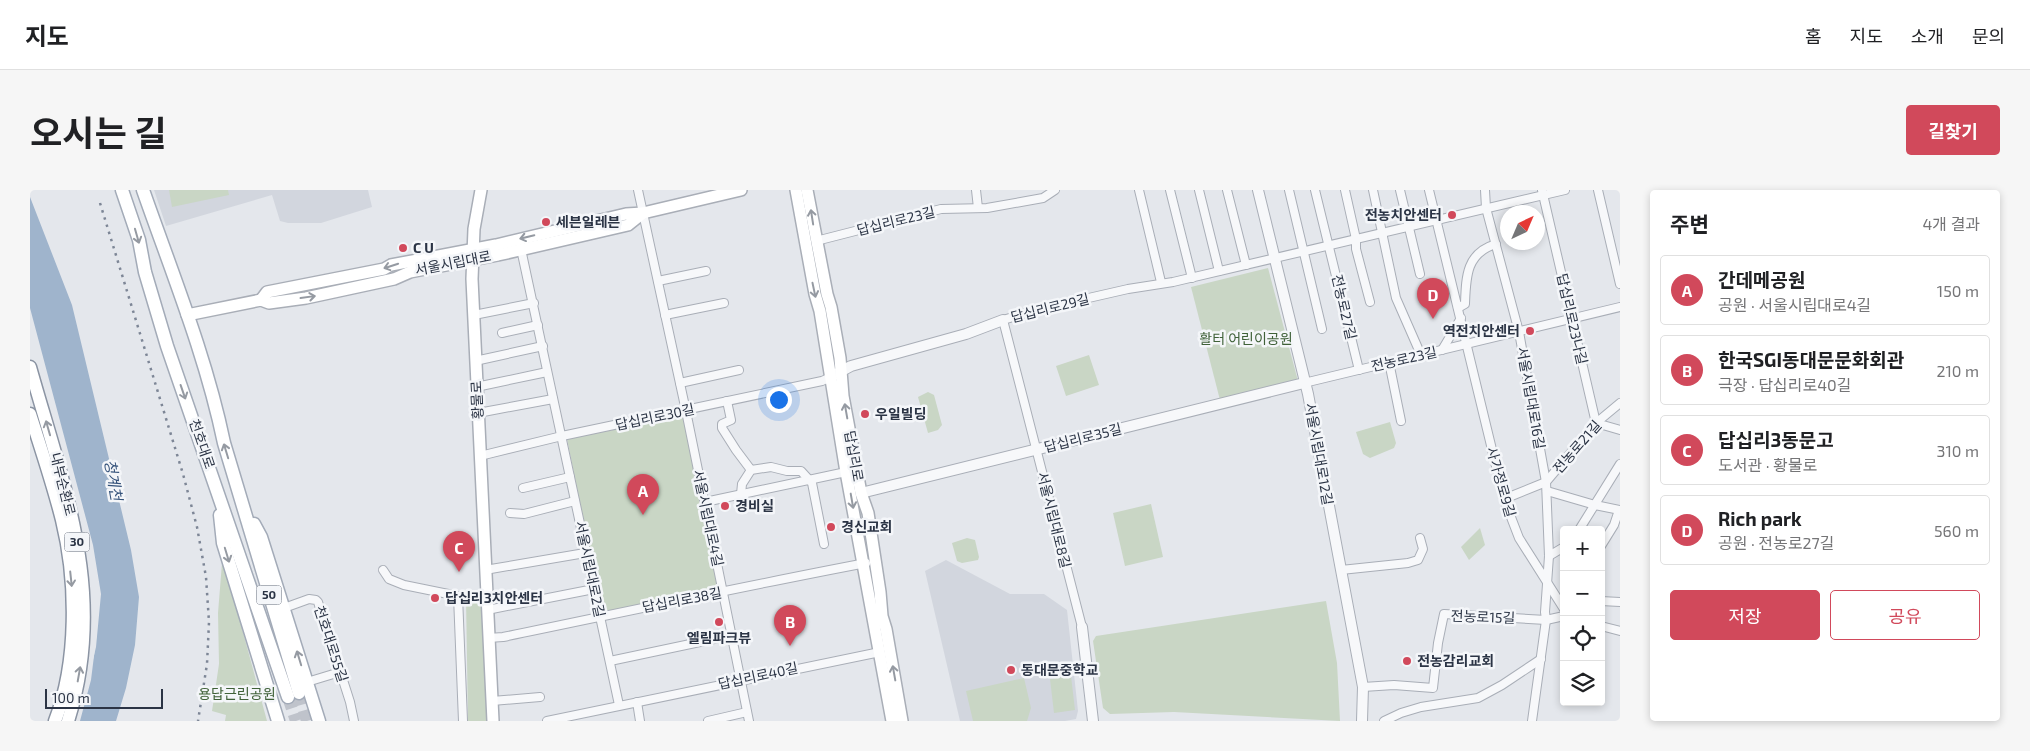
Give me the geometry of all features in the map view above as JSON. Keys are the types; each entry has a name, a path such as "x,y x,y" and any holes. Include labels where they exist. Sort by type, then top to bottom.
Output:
{"main road":[{"name":"천호대로","path":"122,190 139,240 145,272 169,351 293,695 216,408 187,315 143,190"},
{"name":"황물로","path":"481,190 474,229 472,254 484,570 493,721"},
{"name":"서울시립대로","path":"187,315 260,300 267,292 472,254 626,214 643,213 724,192 740,190"},
{"name":"답십리로","path":"796,190 815,294 843,396 861,493 868,513 882,616 902,721"},
{"name":"답십리로","path":"807,190 831,307 846,472 892,721"},
{"name":"서울시립대로","path":"472,254 521,249 628,225 643,213"},
{"name":"내부순환로","path":"30,367 62,479 82,571 85,621 82,655 76,692 68,721"},
{"name":"내부순환로","path":"30,414 62,521 71,579 73,623 70,658 55,721"},
{"path":"218,490 223,543 278,721"},
{"path":"240,497 261,537 319,721"}],"street":[{"name":"서울시립대로4길","path":"638,190 686,410 749,721"},
{"path":"976,190 978,208"},
{"name":"답십리로23길","path":"816,240 941,210 986,208 1043,198 1055,190"},
{"path":"1139,190 1161,282"},
{"path":"1170,190 1192,278"},
{"path":"1199,190 1219,271"},
{"path":"1226,190 1246,265"},
{"name":"서울시립대로12길","path":"1258,190 1308,394 1363,687 1362,721"},
{"path":"1288,190 1304,251"},
{"path":"1315,190 1329,245"},
{"path":"1345,190 1356,238"},
{"path":"1372,190 1396,298 1421,355"},
{"path":"1400,190 1420,274"},
{"name":"사가정로9길","path":"1430,190 1504,499 1519,538 1547,584 1560,597"},
{"name":"서울시립대로16길","path":"1485,190 1486,208 1519,332 1546,482 1550,556 1546,620"},
{"path":"1275,258 1542,193 1565,190"},
{"path":"1598,190 1620,284"},
{"name":"답십리로23나길","path":"1542,193 1596,423"},
{"name":"전농로27길","path":"1356,238 1356,249 1370,302"},
{"path":"1458,308 1465,304 1468,269 1476,253 1496,244"},
{"name":"전농로27길","path":"1329,245 1358,370"},
{"name":"서울시립대로2길","path":"521,249 619,705"},
{"name":"전농로27길","path":"1304,251 1322,329"},
{"name":"답십리로29길","path":"836,374 851,366 966,334 1036,310 1161,282 1173,282 1192,278 1275,258"},
{"path":"658,281 706,271"},
{"path":"474,315 534,303"},
{"path":"666,315 724,303"},
{"name":"전농로23길","path":"1304,383 1620,307"},
{"path":"1442,350 1461,318"},
{"name":"서울시립대로8길","path":"1004,320 1082,627 1093,721"},
{"path":"502,333 538,325"},
{"path":"475,361 543,346"},
{"path":"1389,362 1401,421"},
{"path":"680,383 739,370"},
{"path":"476,387 547,372"},
{"name":"답십리로30길","path":"480,456 562,436 822,381 836,374"},
{"name":"답십리로35길","path":"861,493 1304,383"},
{"path":"478,413 553,399"},
{"path":"727,400 731,420 722,424 722,428 752,470"},
{"name":"전농로21길","path":"1504,499 1546,482 1596,423 1620,403"},
{"path":"1596,423 1620,430"},
{"path":"1582,526 1620,464"},
{"path":"741,494 742,484 752,470 770,467 787,471 801,471 812,483 824,544"},
{"path":"705,502 846,472"},
{"path":"523,488 570,477"},
{"path":"1547,491 1619,510 1614,525 1605,540"},
{"path":"510,513 524,514 576,501"},
{"path":"1341,570 1408,563 1418,560 1422,550 1420,538"},
{"path":"1550,556 1560,550"},
{"path":"484,570 586,553"},
{"name":"답십리로38길","path":"488,638 503,637 875,561"},
{"path":"383,570 389,580 396,583 458,596 486,595"},
{"path":"487,610 594,589"},
{"path":"458,596 463,721"},
{"name":"천호대로55길","path":"284,608 310,599 316,600 320,606 354,721"},
{"path":"1605,602 1620,602"},
{"name":"전농로15길","path":"1363,687 1394,685 1434,688 1438,643 1444,614 1546,620 1560,615"},
{"path":"1532,721 1546,620"},
{"path":"1605,627 1620,631"},
{"path":"610,661 733,636"},
{"name":"답십리로40길","path":"547,721 742,679 880,652"},
{"path":"1384,721 1421,707 1478,698 1502,685 1541,659"},
{"path":"306,682 340,672"},
{"path":"492,701 540,696"},
{"path":"637,702 640,721"},
{"path":"708,721 748,712"}],"shaded area":[{"path":"154,190 368,190 372,207 321,223 288,223 280,221 272,195 166,226"},
{"name":"동대문중학교","path":"946,560 1010,594 1044,594 1067,610 1078,711 1076,719 1065,721 960,721 925,571"}],"green space":[{"path":"169,190 228,190 229,195 172,207"},
{"name":"활터 어린이공원","path":"1268,268 1298,381 1220,400 1191,287"},
{"path":"1089,355 1099,385 1066,396 1056,366"},
{"path":"928,392 934,395 942,425 938,430 928,433 918,397"},
{"path":"684,416 720,591 603,615 567,439"},
{"path":"1390,422 1396,443 1394,448 1370,458 1363,454 1356,432"},
{"path":"1151,504 1163,557 1125,566 1113,513"},
{"path":"1480,528 1485,545 1469,560 1461,547"},
{"path":"967,538 975,540 979,557 978,560 962,563 957,561 952,543"},
{"name":"용답근린공원","path":"222,563 234,599 267,721 225,721 226,715 212,711 219,664 218,613"},
{"path":"480,596 489,721 468,721 466,598"},
{"path":"1326,601 1337,663 1340,721 1174,712 1110,714 1103,708 1093,641 1096,636"},
{"path":"1071,676 1075,710 1054,713 1050,679"},
{"path":"1024,678 1031,708 1027,721 973,721 966,691"}],"water":[{"name":"청계천","path":"30,197 72,305 131,550 139,597 135,645 126,688 116,721 77,721 96,647 101,594 93,545 30,308"}],"pier":[{"path":"96,619 97,632 91,680 80,721 74,721 81,701 94,646"}],"tunnel":[{"path":"299,693 307,721"},
{"path":"288,697 296,721"}],"railway":[{"path":"100,203 183,474 197,527 206,577 209,622 207,664 198,721"}],"place":[{"name":"전농치안센터","path":"1452,215"},
{"name":"세븐일레븐","path":"546,222"},
{"name":"C U","path":"403,248"},
{"name":"Rich park","path":"1433,319"},
{"name":"역전치안센터","path":"1530,331"},
{"name":"우일빌딩","path":"865,414"},
{"name":"경비실","path":"725,506"},
{"name":"간데메공원","path":"643,515"},
{"name":"경신교회","path":"831,527"},
{"name":"답십리3동문고","path":"459,572"},
{"name":"답십리3치안센터","path":"435,598"},
{"name":"엘림파크뷰","path":"719,622"},
{"name":"한국SGI동대문문화회관","path":"790,646"},
{"name":"전농감리교회","path":"1407,661"},
{"name":"동대문중학교","path":"1011,670"}]}
